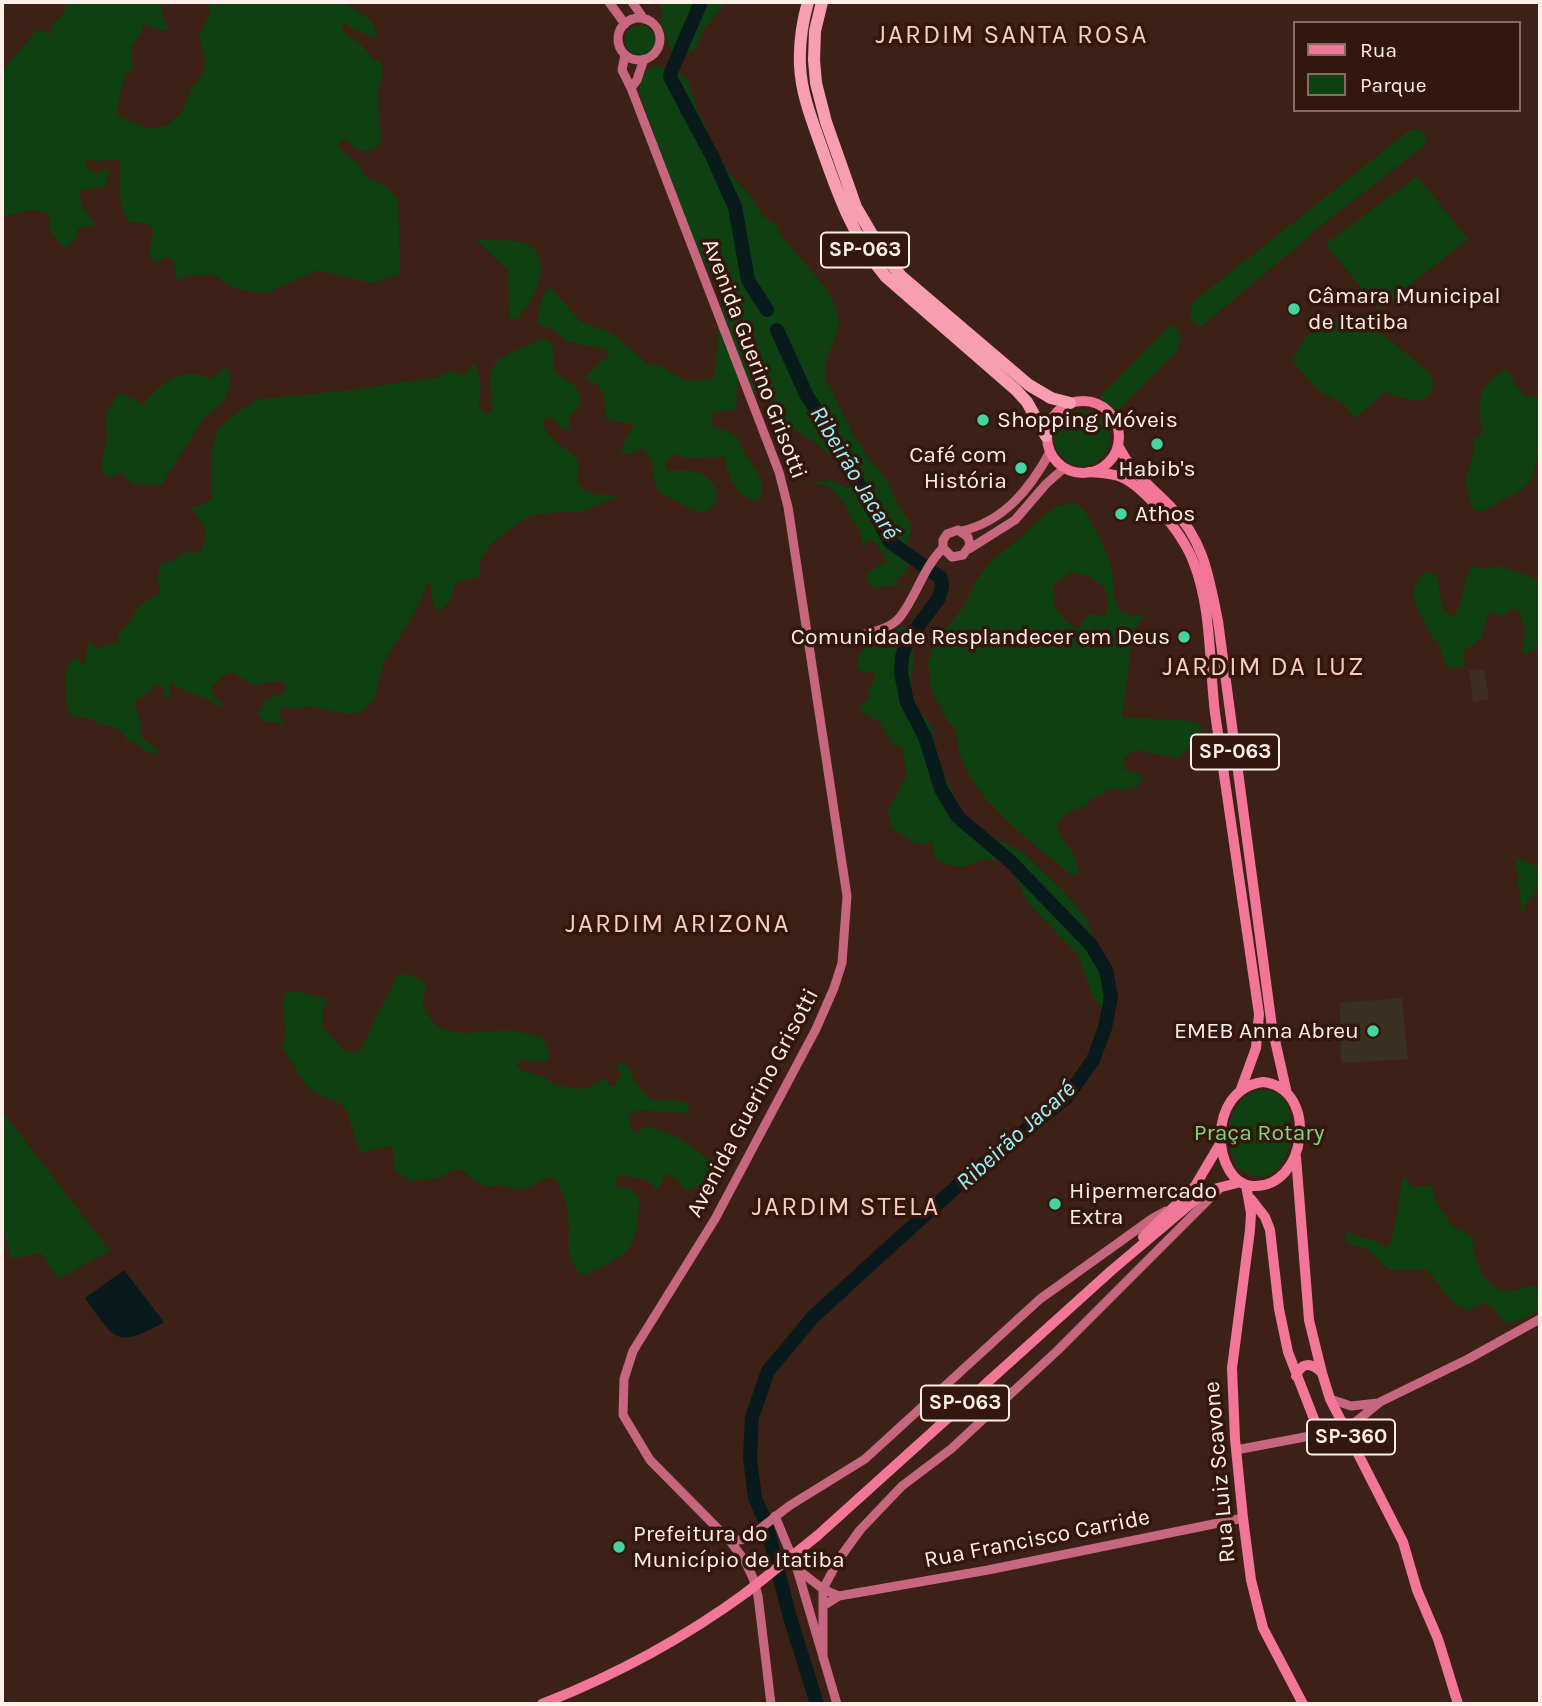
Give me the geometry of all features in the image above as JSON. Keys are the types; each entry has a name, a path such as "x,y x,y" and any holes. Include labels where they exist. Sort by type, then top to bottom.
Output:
{"highway":[{"name":"SP-063","path":"808,2 800,44 802,84 836,191 858,239 886,277 1021,396 1046,436"},
{"name":"SP-063","path":"822,2 815,31 816,83 847,183 870,233 901,276 1029,386 1051,398 1070,403"}],"main road":[{"path":"609,2 625,24"},
{"path":"632,2 644,19"},
{"path":"637,18 644,19 656,26 660,39 656,52 638,60 625,55 618,36 625,24 637,18"},
{"name":"Avenida Guerino Grisotti","path":"625,55 622,70 779,472 788,507 847,896 842,963 816,1030 715,1219 633,1351 624,1379 623,1415 650,1460 730,1541 743,1557 753,1577 758,1596 771,1704"},
{"path":"631,88 637,80 644,59"},
{"name":"SP-063","path":"542,1704 658,1651 703,1624 817,1536 1112,1270 1195,1200 1222,1186 1243,1183 1254,1186 1272,1182 1282,1176 1296,1157 1299,1149 1298,1116 1294,1101 1286,1089 1272,1027 1220,635 1205,558 1193,535 1173,509 1129,468 1118,445 1116,423 1107,410 1086,401 1070,403"},
{"path":"1046,436 1050,420 1062,407 1070,403"},
{"name":"SP-063","path":"1046,436 1050,452 1064,468 1081,473 1121,477 1148,497 1192,557 1204,604 1215,711 1259,1014 1256,1048 1241,1089 1230,1101 1222,1119 1221,1142 1195,1186 1112,1270"},
{"path":"1089,472 1111,460 1118,445"},
{"path":"1050,452 1038,474 999,516 947,534 943,540 943,548 948,555 963,555 1015,520 1046,484 1064,468"},
{"path":"962,531 968,537 969,549"},
{"path":"807,641 866,633 891,625 900,617 932,560 943,548"},
{"path":"1241,1089 1263,1082 1286,1089"},
{"path":"1221,1142 1227,1165 1243,1183"},
{"name":"SP-360","path":"1296,1157 1309,1320 1329,1399 1347,1429 1403,1542 1417,1590 1438,1639 1458,1704"},
{"name":"Rua Luiz Scavone","path":"1243,1183 1249,1197 1250,1230 1232,1368 1243,1518 1251,1580 1263,1628 1303,1704"},
{"path":"823,1658 823,1589 839,1559 860,1530 902,1486 951,1450 1057,1352 1222,1186"},
{"path":"1249,1197 1265,1217 1270,1230 1283,1332 1296,1376 1320,1432"},
{"path":"730,1541 747,1539 772,1519 866,1459 1040,1299 1153,1218 1172,1208"},
{"path":"1236,1450 1347,1429 1380,1402 1468,1359 1540,1319"},
{"path":"1296,1376 1300,1368 1308,1364 1315,1366 1322,1373"},
{"path":"1329,1399 1351,1406 1380,1402"},
{"name":"Rua Francisco Carride","path":"822,1606 839,1596 988,1570 1243,1518"},
{"path":"772,1519 797,1569 837,1704"},
{"path":"743,1557 747,1539"},
{"path":"797,1569 823,1589 839,1596"}],"shaded area":[{"path":"1484,669 1489,699 1473,702 1469,670"},
{"name":"EMEB Anna Abreu","path":"1402,998 1408,1059 1341,1063 1340,1003"},
{"path":"124,1270 164,1322 148,1331 125,1338 110,1331 85,1298"}],"green space":[{"path":"66,2 161,2 163,20 169,28 159,31 144,23 140,35 131,47 133,70 126,73 117,107 118,116 150,129 168,125 182,111 191,90 204,71 205,60 199,36 210,12 210,2 342,2 365,16 373,25 377,39 353,29 344,22 342,31 362,45 371,57 383,66 378,95 381,143 367,151 354,147 346,139 339,142 338,146 358,164 365,176 386,186 398,199 400,274 371,283 317,270 266,293 241,290 226,284 216,275 189,275 175,281 176,270 172,259 165,257 155,264 152,259 150,251 153,228 145,223 129,222 125,216 120,193 121,162 113,159 95,162 92,159 84,162 89,170 99,173 107,169 110,171 104,188 84,188 80,193 81,204 95,225 78,228 75,239 67,248 63,247 50,230 49,214 32,210 2,217 2,71 37,30 49,35 53,23 64,14"},
{"path":"661,2 726,2 705,28 695,49 685,54 671,50 661,23"},
{"path":"640,25 646,26 654,34 654,46 646,54 640,55 634,54 626,46 625,40 626,34 634,26"},
{"path":"656,65 688,80 714,156 753,199 763,216 776,225 783,238 826,288 837,310 839,326 826,362 826,379 853,434 871,462 886,478 898,505 912,525 907,545 907,568 893,582 902,585 878,587 874,590 868,581 867,572 887,562 878,545 870,540 862,546 860,529 832,489 825,485 808,483 830,480 848,488 851,484 844,468 814,442 793,429 768,400 739,379 736,409 717,411 712,415 711,425 733,434 738,439 761,480 762,493 759,500 745,496 734,485 727,471 726,457 686,458 673,454 667,460 666,471 687,470 703,474 715,486 717,496 713,506 707,511 697,512 660,493 654,482 652,461 643,448 629,454 621,453 633,424 607,419 600,388 585,378 599,362 609,357 606,349 569,342 538,321 542,298 550,287 581,322 612,333 646,363 662,367 686,381 714,379 721,305 719,293 688,229 639,92 642,76 647,69"},
{"path":"1416,129 1425,133 1424,146 1334,215 1202,326 1193,323 1190,315 1193,302 1410,130"},
{"path":"1417,176 1468,239 1379,309 1325,244"},
{"path":"474,238 518,242 529,245 537,253 541,266 539,283 518,319 509,319 508,270"},
{"path":"1348,316 1367,323 1427,371 1434,382 1427,397 1414,400 1384,392 1356,419 1344,404 1318,390 1293,362 1296,352 1313,331"},
{"path":"1174,326 1181,338 1176,352 1116,412 1101,396 1168,327"},
{"path":"543,338 547,339 554,349 553,371 574,385 581,399 578,408 570,415 571,430 560,428 556,420 550,417 542,424 560,446 577,459 577,481 584,490 617,497 583,511 536,514 528,517 490,545 480,561 479,577 456,582 450,600 442,610 433,605 431,584 428,582 418,606 384,662 374,700 360,712 347,714 310,706 294,709 285,706 279,711 284,725 264,722 258,714 265,700 284,692 287,685 280,681 253,685 232,671 221,677 211,688 211,694 223,703 222,708 171,683 171,698 167,699 160,684 156,684 134,701 141,724 139,733 157,749 157,754 146,752 127,740 119,729 88,717 74,717 70,714 65,679 67,667 72,660 75,657 85,666 88,642 99,649 106,644 118,643 119,631 128,624 137,609 161,593 158,583 159,565 172,561 185,552 200,553 205,538 204,527 188,507 201,506 212,498 211,457 216,432 237,413 261,399 439,377 452,370 465,376 472,365 476,364 481,389 478,405 483,413 488,414 493,408 491,376 495,364 510,353"},
{"path":"222,366 229,371 230,385 226,397 207,414 161,485 132,484 122,473 108,477 105,475 101,465 107,438 105,412 113,405 117,394 123,394 143,404 158,388 173,378 190,374 211,379 223,372"},
{"path":"1507,369 1525,396 1540,396 1540,431 1535,467 1526,486 1483,511 1477,511 1472,508 1465,481 1474,452 1473,438 1483,432 1480,403 1490,381"},
{"path":"1082,410 1093,412 1102,418 1108,427 1108,449 1102,458 1093,464 1082,466 1071,464 1062,458 1056,449 1054,438 1056,427 1062,418 1071,412"},
{"path":"1073,503 1083,508 1100,538 1112,568 1114,597 1120,611 1133,616 1145,615 1133,633 1122,717 1201,724 1200,754 1188,748 1178,758 1134,750 1124,758 1123,769 1141,775 1138,785 1110,789 1089,800 1087,806 1069,812 1060,819 1058,827 1061,835 1077,862 1079,873 1073,876 1017,830 982,794 960,753 956,730 948,722 931,689 928,663 933,647 964,605 976,581 991,561 1058,506","holes":["1072,572 1099,583 1108,600 1106,616 1088,614 1077,630 1061,615 1053,597 1056,582"]},
{"path":"1472,566 1486,569 1499,566 1540,580 1540,642 1536,649 1525,654 1522,651 1525,629 1518,610 1513,609 1501,616 1491,612 1481,638 1464,651 1464,667 1447,668 1438,643 1430,634 1414,601 1413,590 1422,573 1437,575 1442,606 1450,617 1454,616"},
{"path":"902,626 911,629 915,639 911,686 913,701 932,727 937,756 958,806 979,830 1029,858 1085,917 1108,975 1108,997 1102,1009 1093,998 1078,955 1027,902 1014,873 1007,865 998,859 983,859 963,867 953,866 935,859 932,839 927,844 914,843 892,828 888,810 907,776 902,746 893,746 880,722 857,709 870,698 868,690 875,676 874,671 865,673 857,669 857,665 864,648"},
{"path":"1515,857 1540,868 1540,887 1527,902 1522,914"},
{"path":"402,974 421,979 427,987 423,999 424,1009 436,1025 445,1030 466,1033 511,1031 543,1038 549,1051 548,1062 520,1060 516,1065 521,1070 543,1077 555,1085 584,1089 605,1078 609,1085 615,1086 621,1076 616,1065 620,1063 627,1065 636,1083 650,1100 683,1101 690,1110 688,1113 637,1110 628,1116 632,1130 640,1133 643,1127 652,1128 680,1139 712,1163 713,1174 704,1184 686,1191 679,1181 668,1174 664,1175 662,1183 656,1189 648,1180 618,1175 615,1187 632,1189 639,1198 633,1240 628,1249 612,1262 584,1276 574,1266 570,1256 567,1211 561,1189 554,1178 547,1178 530,1187 487,1187 473,1180 464,1171 456,1169 438,1178 410,1181 395,1171 392,1146 361,1154 345,1108 338,1102 317,1094 306,1085 283,1049 283,999 286,993 296,992 326,999 322,1017 323,1028 342,1049 353,1053 359,1051 397,977"},
{"name":"Praça Rotary","path":"1261,1090 1279,1094 1288,1107 1290,1139 1286,1155 1278,1168 1267,1176 1253,1176 1235,1166 1236,1161 1228,1142 1228,1131 1231,1119 1242,1100"},
{"path":"2,1111 110,1251 58,1279 42,1253 11,1259 2,1225"},
{"path":"1404,1175 1411,1187 1432,1185 1436,1202 1451,1225 1473,1237 1477,1262 1492,1285 1507,1291 1540,1287 1541,1303 1534,1313 1505,1324 1494,1309 1486,1304 1469,1311 1456,1305 1447,1296 1428,1270 1390,1270 1368,1249 1346,1242 1345,1232 1381,1243 1385,1247 1390,1245"}],"waterway":[{"path":"701,2 670,77 712,156 735,207 748,280 767,310"},
{"name":"Ribeirão Jacaré","path":"777,330 807,396 826,425 890,542 941,578 939,598 907,641 901,673 907,702 925,737 941,789 958,817 1011,862 1091,945 1106,970 1111,997 1105,1028 1093,1060 1066,1098 974,1171 885,1251 813,1317 768,1371 752,1417 750,1458 755,1498 766,1523 789,1614 817,1704"}],"place":[{"name":"Câmara Municipal de Itatiba","path":"1294,309"},
{"name":"Shopping Móveis","path":"983,420"},
{"name":"Habib's","path":"1157,444"},
{"name":"Café com História","path":"1021,468"},
{"name":"Athos","path":"1121,514"},
{"name":"Comunidade Resplandecer em Deus","path":"1184,637"},
{"name":"EMEB Anna Abreu","path":"1373,1031"},
{"name":"Hipermercado Extra","path":"1055,1204"},
{"name":"Prefeitura do Município de Itatiba","path":"619,1547"}],"district":[{"name":"JARDIM SANTA ROSA","path":"1012,36"},
{"name":"JARDIM DA LUZ","path":"1264,668"},
{"name":"JARDIM ARIZONA","path":"678,925"},
{"name":"JARDIM STELA","path":"846,1208"}]}
